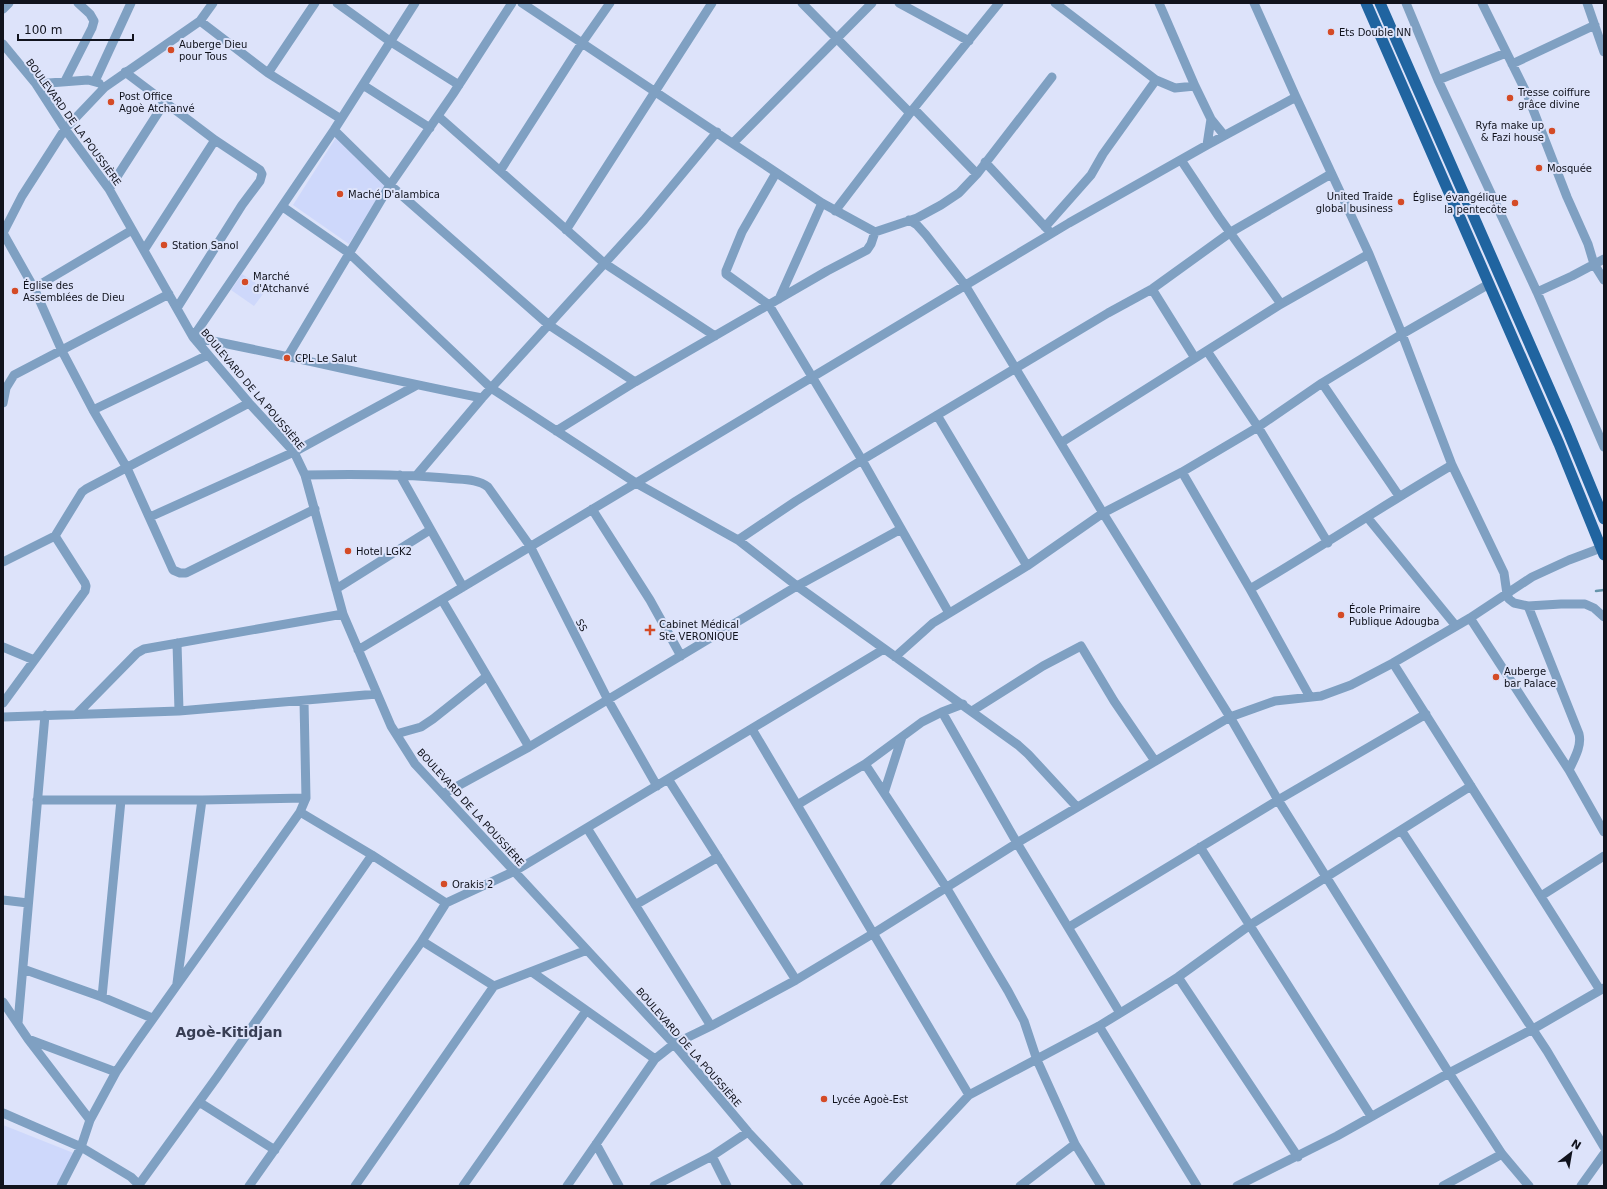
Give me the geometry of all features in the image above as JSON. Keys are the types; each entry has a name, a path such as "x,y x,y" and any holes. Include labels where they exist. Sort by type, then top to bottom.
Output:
{"main road":[{"path":"1366,3 1559,444 1602,552"},
{"path":"1380,3 1567,429 1604,519"}],"street":[{"path":"3,9 9,3"},
{"path":"65,81 94,22 90,14 78,3"},
{"path":"95,81 131,3"},
{"path":"213,3 200,21 105,87 65,129 22,196 3,233 34,288 62,351 93,410 127,468 173,570 180,573 186,573 315,509"},
{"path":"268,73 315,3"},
{"path":"337,3 391,42 459,85"},
{"path":"415,3 283,207 193,337 482,398"},
{"path":"288,356 348,253 390,185 459,85 512,3"},
{"path":"522,3 822,203 875,232 909,220 953,198 977,174 1052,77"},
{"path":"500,172 582,43 610,3"},
{"path":"566,230 712,3"},
{"path":"802,3 977,174"},
{"path":"734,143 872,3"},
{"path":"899,3 969,41"},
{"path":"835,211 912,111 999,3"},
{"path":"1055,3 1156,80 1175,88 1195,86"},
{"path":"1159,3 1211,119 1224,135"},
{"path":"1254,3 1331,174 1369,254 1402,334 1452,465 1504,574 1507,594 1514,603 1528,606 1585,604 1594,608 1604,617"},
{"path":"1406,3 1438,80 1537,292 1604,447"},
{"path":"1482,3 1537,119 1564,190 1588,244 1594,264 1604,280"},
{"path":"1587,3 1604,52"},
{"path":"200,21 268,73 341,119"},
{"path":"1512,64 1595,25"},
{"name":"BOULEVARD DE LA POUSSIÈRE","path":"3,44 36,84 65,129 109,189 193,337 249,403 294,452 305,475 342,614 391,726 415,764 674,1044 748,1132 799,1186"},
{"path":"1438,80 1506,53"},
{"path":"125,72 215,140 260,170 262,174 260,180 242,205 177,308"},
{"path":"1048,230 1091,175 1103,154 1156,80"},
{"path":"36,84 65,81 95,81 105,87"},
{"path":"363,85 430,128"},
{"path":"358,650 966,285 1048,230 1296,97"},
{"path":"109,189 165,102"},
{"path":"438,116 604,264 715,336"},
{"path":"1207,145 1211,119"},
{"path":"334,130 390,185 549,325 635,382"},
{"path":"305,475 348,474 416,476 482,398 644,220 717,132"},
{"path":"144,250 215,140"},
{"path":"1181,160 1219,217 1281,304"},
{"path":"985,162 1048,230"},
{"path":"776,173 742,232 726,271 729,277 769,305 862,460 949,613"},
{"path":"738,540 796,501 862,460 1152,288 1231,232 1331,174"},
{"path":"779,299 822,203"},
{"path":"283,207 348,253 491,388 636,483 738,540 797,586 963,704 1028,754 1077,807"},
{"path":"909,220 917,225 926,235 966,285 1062,442 1103,513 1230,717 1278,800 1502,1154 1529,1186"},
{"path":"34,288 132,230"},
{"path":"556,430 827,270 867,250 871,244 875,232"},
{"path":"1062,442 1281,304 1369,254"},
{"path":"1537,292 1604,259"},
{"path":"895,657 933,623 1027,566 1103,513 1182,472 1258,427 1322,383 1402,334 1489,284"},
{"path":"1152,288 1195,358"},
{"path":"3,403 6,388 14,375 169,294"},
{"path":"1207,351 1258,427 1328,543"},
{"path":"93,410 208,355"},
{"path":"1322,383 1399,496"},
{"path":"150,517 294,452 417,385"},
{"path":"3,562 55,536 82,492 249,403"},
{"path":"937,415 1027,566"},
{"path":"1250,589 1328,543 1399,496 1452,465"},
{"path":"1182,472 1250,589 1310,697"},
{"path":"400,475 463,587"},
{"name":"SS","path":"416,476 478,481 488,486 530,546 608,700 657,786"},
{"path":"592,509 650,600 681,656"},
{"path":"1367,517 1456,626"},
{"path":"444,794 529,747 797,586 901,529"},
{"path":"336,589 430,530"},
{"path":"3,703 85,591 86,586 55,536"},
{"path":"567,1186 655,1059 674,1044 711,1026 796,980 1017,843 1230,717 1275,701 1321,696 1340,689 1393,663 1470,618 1532,577 1550,568 1602,552"},
{"path":"442,600 529,747"},
{"path":"1528,606 1579,734 1579,745 1569,770"},
{"path":"77,714 140,651 177,643 342,614"},
{"path":"1470,618 1569,770 1604,832"},
{"path":"177,643 179,711"},
{"path":"972,711 1042,666 1081,646 1114,701 1155,761"},
{"path":"3,647 34,660"},
{"path":"249,1186 422,941 446,903 515,871 884,649"},
{"path":"1237,1186 1298,1157 1533,1029 1602,989 1393,663"},
{"path":"396,734 421,726 433,719 487,676"},
{"path":"3,717 179,711 377,694"},
{"path":"61,1186 81,1147 90,1120 116,1072 152,1018 300,812 306,798 304,701"},
{"path":"797,805 865,764 922,722 963,704"},
{"path":"942,712 1017,843 1120,1012"},
{"path":"1069,927 1200,846 1426,714"},
{"path":"18,1023 45,715"},
{"path":"752,729 969,1095"},
{"path":"884,793 903,736"},
{"path":"865,764 946,887 1008,991 1024,1021 1037,1060 1075,1144 1101,1186"},
{"path":"668,780 796,980"},
{"path":"884,1186 969,1095 1099,1026 1178,977 1250,925 1327,878 1471,786"},
{"path":"37,800 202,800 306,798"},
{"path":"102,997 121,800"},
{"path":"177,985 202,800"},
{"path":"300,812 372,855 446,903"},
{"path":"588,828 711,1026"},
{"path":"1401,830 1533,1029 1604,1147"},
{"path":"1200,846 1371,1116"},
{"path":"3,1113 81,1147 130,1177 139,1185 372,855"},
{"path":"1541,896 1604,856"},
{"path":"635,905 718,857"},
{"path":"3,900 28,903"},
{"path":"422,941 494,986"},
{"path":"355,1186 494,986 587,950"},
{"path":"23,969 102,997 152,1018"},
{"path":"532,972 655,1059"},
{"path":"1178,977 1298,1157"},
{"path":"3,1002 28,1039 90,1120"},
{"path":"463,1186 586,1011"},
{"path":"1099,1026 1197,1186"},
{"path":"28,1039 116,1072"},
{"path":"199,1102 275,1150"},
{"path":"654,1186 712,1156 748,1132"},
{"path":"596,1144 619,1186"},
{"path":"1020,1186 1075,1144"},
{"path":"1443,1186 1502,1154"},
{"path":"1581,1186 1604,1154"},
{"path":"712,1156 727,1186"}],"shaded area":[{"name":"Maché D'alambica","path":"337,136 386,184 349,244 293,205"},
{"name":"Marché d'Atchanvé","path":"242,274 266,290 254,306 231,290"},
{"path":"3,1125 76,1154 59,1186 3,1186"}],"waterway":[{"path":"1596,591 1604,590"}],"place":[{"name":"Ets Double NN","path":"1331,32"},
{"name":"Auberge Dieu pour Tous","path":"171,50"},
{"name":"Tresse coiffure grâce divine","path":"1510,98"},
{"name":"Post Office Agoè Atchanvé","path":"111,102"},
{"name":"Ryfa make up & Fazi house","path":"1552,131"},
{"name":"Mosquée","path":"1539,168"},
{"name":"Maché D'alambica","path":"340,194"},
{"name":"United Traide global business","path":"1401,202"},
{"name":"Église évangélique la pentecôte","path":"1515,203"},
{"name":"Station Sanol","path":"164,245"},
{"name":"Marché d'Atchanvé","path":"245,282"},
{"name":"Église des Assemblées de Dieu","path":"15,291"},
{"name":"CPL Le Salut","path":"287,358"},
{"name":"Hotel LGK2","path":"348,551"},
{"name":"École Primaire Publique Adougba","path":"1341,615"},
{"name":"Cabinet Médical Ste VERONIQUE","path":"650,630"},
{"name":"Auberge bar Palace","path":"1496,677"},
{"name":"Orakis 2","path":"444,884"},
{"name":"Lycée Agoè-Est","path":"824,1099"}],"district":[{"name":"Agoè-Kitidjan","path":"229,1032"}]}
